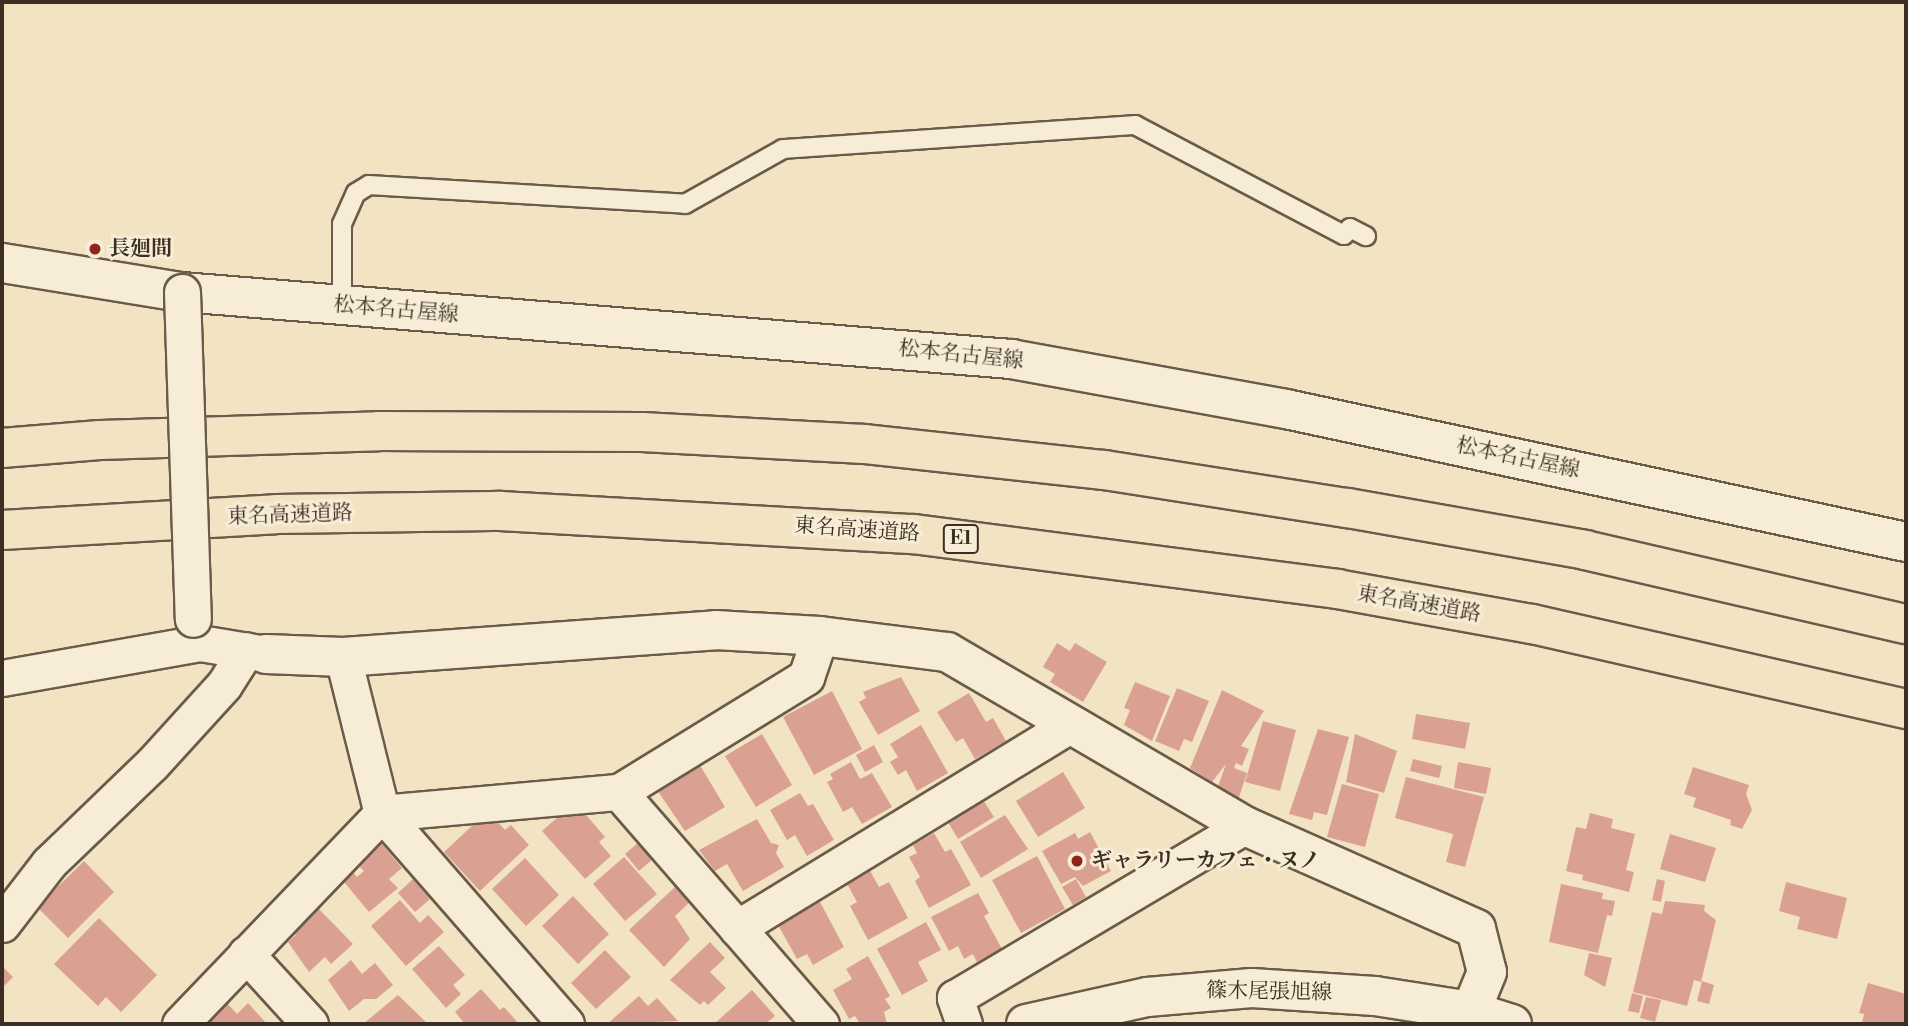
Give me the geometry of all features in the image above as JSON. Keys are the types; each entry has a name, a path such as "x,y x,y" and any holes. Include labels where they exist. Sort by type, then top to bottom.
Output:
{"highway":[{"path":"2,448 100,440 379,431 642,432 864,444 1104,470 1348,508 1586,550 1906,624"},
{"name":"東名高速道路","path":"2,530 276,514 500,511 914,534 1337,589 1532,624 1906,709"}],"main road":[{"name":"松本名古屋線","path":"2,263 182,292 1023,361 1272,406 1906,542"},
{"path":"256,652 343,657 716,630 820,636 947,652 1245,826 1476,929 1487,972 1471,1011"},
{"name":"篠木尾張旭線","path":"1026,1024 1147,997 1252,988 1375,996 1471,1011 1512,1024"}],"street":[{"path":"182,292 196,631"},
{"path":"2,678 196,631 256,652 152,764 49,863 2,924"},
{"path":"180,1024 382,813 619,792 806,677 820,636"},
{"path":"343,657 382,813 566,1024"},
{"path":"737,928 1069,725"},
{"path":"619,792 821,1024"},
{"path":"964,1024 955,998 1245,826"},
{"path":"246,954 310,1024"}],"lane":[{"path":"342,305 342,224 352,200 369,185 685,204 783,149 1135,125 1344,235 1350,228 1366,236"}],"building":[{"path":"1057,643 1070,651 1075,643 1107,662 1083,702 1050,682 1055,674 1043,667"},
{"path":"901,677 920,711 878,735 859,702 866,698 863,692"},
{"path":"1135,682 1170,696 1152,741 1124,725 1130,710 1124,708"},
{"path":"1177,688 1209,701 1192,742 1184,739 1179,751 1155,741"},
{"path":"1222,690 1264,711 1241,746 1249,749 1242,766 1236,763 1234,768 1247,773 1238,800 1216,792 1226,764 1212,782 1190,768"},
{"path":"832,691 862,749 814,775 783,717"},
{"path":"969,693 986,722 993,718 1006,741 975,759 963,738 956,742 937,712"},
{"path":"1416,714 1470,723 1465,749 1412,739"},
{"path":"1263,721 1296,730 1280,791 1245,782"},
{"path":"921,725 948,773 917,791 906,770 898,775 890,762 898,757 890,744"},
{"path":"1318,729 1349,737 1327,815 1314,812 1312,820 1289,814"},
{"path":"762,734 792,785 756,807 725,756"},
{"path":"1355,734 1397,751 1384,793 1346,782"},
{"path":"874,745 883,762 865,772 856,755"},
{"path":"1413,759 1442,766 1439,778 1410,771"},
{"path":"698,762 725,807 685,831 655,787"},
{"path":"851,762 860,779 872,773 892,807 862,824 852,807 843,812 827,782 833,779 830,774"},
{"path":"1458,762 1491,768 1486,794 1454,788"},
{"path":"1693,767 1749,785 1746,794 1752,810 1742,829 1730,825 1731,820 1693,807 1696,798 1684,794"},
{"path":"1063,772 1085,808 1038,837 1016,801"},
{"path":"1406,777 1484,797 1465,867 1446,862 1453,834 1395,818"},
{"path":"1342,784 1379,794 1365,847 1327,837"},
{"path":"800,793 808,806 813,804 834,840 807,856 795,835 787,840 770,810"},
{"path":"980,795 994,817 958,839 945,817"},
{"path":"581,809 605,837 599,842 611,856 585,879 542,831 566,810 572,817"},
{"path":"488,811 505,830 511,825 529,845 480,891 444,852"},
{"path":"1590,813 1613,819 1611,828 1635,834 1626,870 1634,872 1629,892 1582,880 1583,875 1566,871 1576,827 1586,829"},
{"path":"1005,815 1028,849 981,878 960,842"},
{"path":"757,819 771,843 779,845 776,853 784,867 743,891 727,864 715,871 699,850"},
{"name":"ギャラリーカフェ・ヌノ","path":"1090,832 1111,871 1083,886 1075,877 1061,884 1042,851 1075,833 1078,839"},
{"path":"934,833 945,852 951,849 971,885 929,908 915,881 920,877 909,857 917,853 913,845"},
{"path":"1670,834 1716,848 1705,882 1660,869"},
{"path":"639,842 654,858 639,871 625,854"},
{"path":"381,843 402,868 389,879 398,888 369,912 339,876 349,867 357,877 364,871 357,864"},
{"path":"1037,856 1065,909 1021,933 992,880"},
{"path":"624,857 657,894 625,921 593,884"},
{"path":"525,858 559,895 526,926 492,889"},
{"path":"84,861 114,892 68,938 37,907"},
{"path":"869,869 879,887 889,882 908,918 868,940 850,906 857,902 846,882"},
{"path":"413,879 430,899 415,912 398,893"},
{"path":"1076,879 1086,897 1073,905 1062,887"},
{"path":"1657,879 1665,881 1661,902 1652,900"},
{"path":"1786,882 1847,898 1837,939 1797,929 1800,917 1779,911"},
{"path":"1561,884 1603,893 1602,899 1615,901 1612,916 1607,915 1598,953 1549,942"},
{"path":"676,886 690,902 675,916 690,939 664,967 629,930"},
{"path":"978,893 989,913 984,916 1002,949 977,962 973,954 964,959 958,946 949,951 931,917"},
{"path":"573,896 609,934 578,964 542,926"},
{"path":"400,900 420,923 428,915 444,932 406,966 371,926"},
{"path":"1665,901 1705,905 1704,911 1716,920 1701,982 1694,980 1687,1006 1633,992 1652,912 1662,914"},
{"path":"820,902 844,947 813,965 807,954 797,959 778,925"},
{"path":"316,906 353,944 331,964 325,957 309,972 288,942 296,935 291,929"},
{"path":"99,918 157,975 121,1012 106,997 98,1006 54,964"},
{"path":"926,922 941,950 918,962 928,981 902,995 877,949"},
{"path":"710,942 725,958 710,972 726,988 708,1005 704,1001 700,1005 670,980"},
{"path":"439,946 465,975 453,985 461,994 446,1008 412,969"},
{"path":"605,950 631,977 596,1009 571,983"},
{"path":"1589,953 1612,958 1605,987 1584,975"},
{"path":"868,956 890,996 885,999 891,1008 884,1012 887,1024 860,1024 855,1016 849,1019 833,990 852,979 846,969"},
{"path":"351,960 362,974 375,963 393,985 376,999 364,999 349,1011 328,980"},
{"path":"2,966 13,977 2,988"},
{"path":"1702,981 1714,985 1709,1004 1697,1001"},
{"path":"1868,983 1906,994 1906,1024 1862,1023 1864,1014 1859,1013"},
{"path":"481,989 500,1010 504,1007 519,1024 465,1024 455,1012"},
{"path":"752,990 775,1016 765,1024 714,1024"},
{"path":"1632,993 1643,996 1639,1013 1628,1011"},
{"path":"398,995 428,1024 363,1024"},
{"path":"639,996 648,1006 657,998 678,1021 607,1024"},
{"path":"1646,997 1661,1000 1655,1022 1640,1018"},
{"path":"226,1002 237,1014 248,1003 267,1024 204,1024"}],"place":[{"name":"長廻間","path":"95,249"},
{"name":"ギャラリーカフェ・ヌノ","path":"1077,861"}]}
